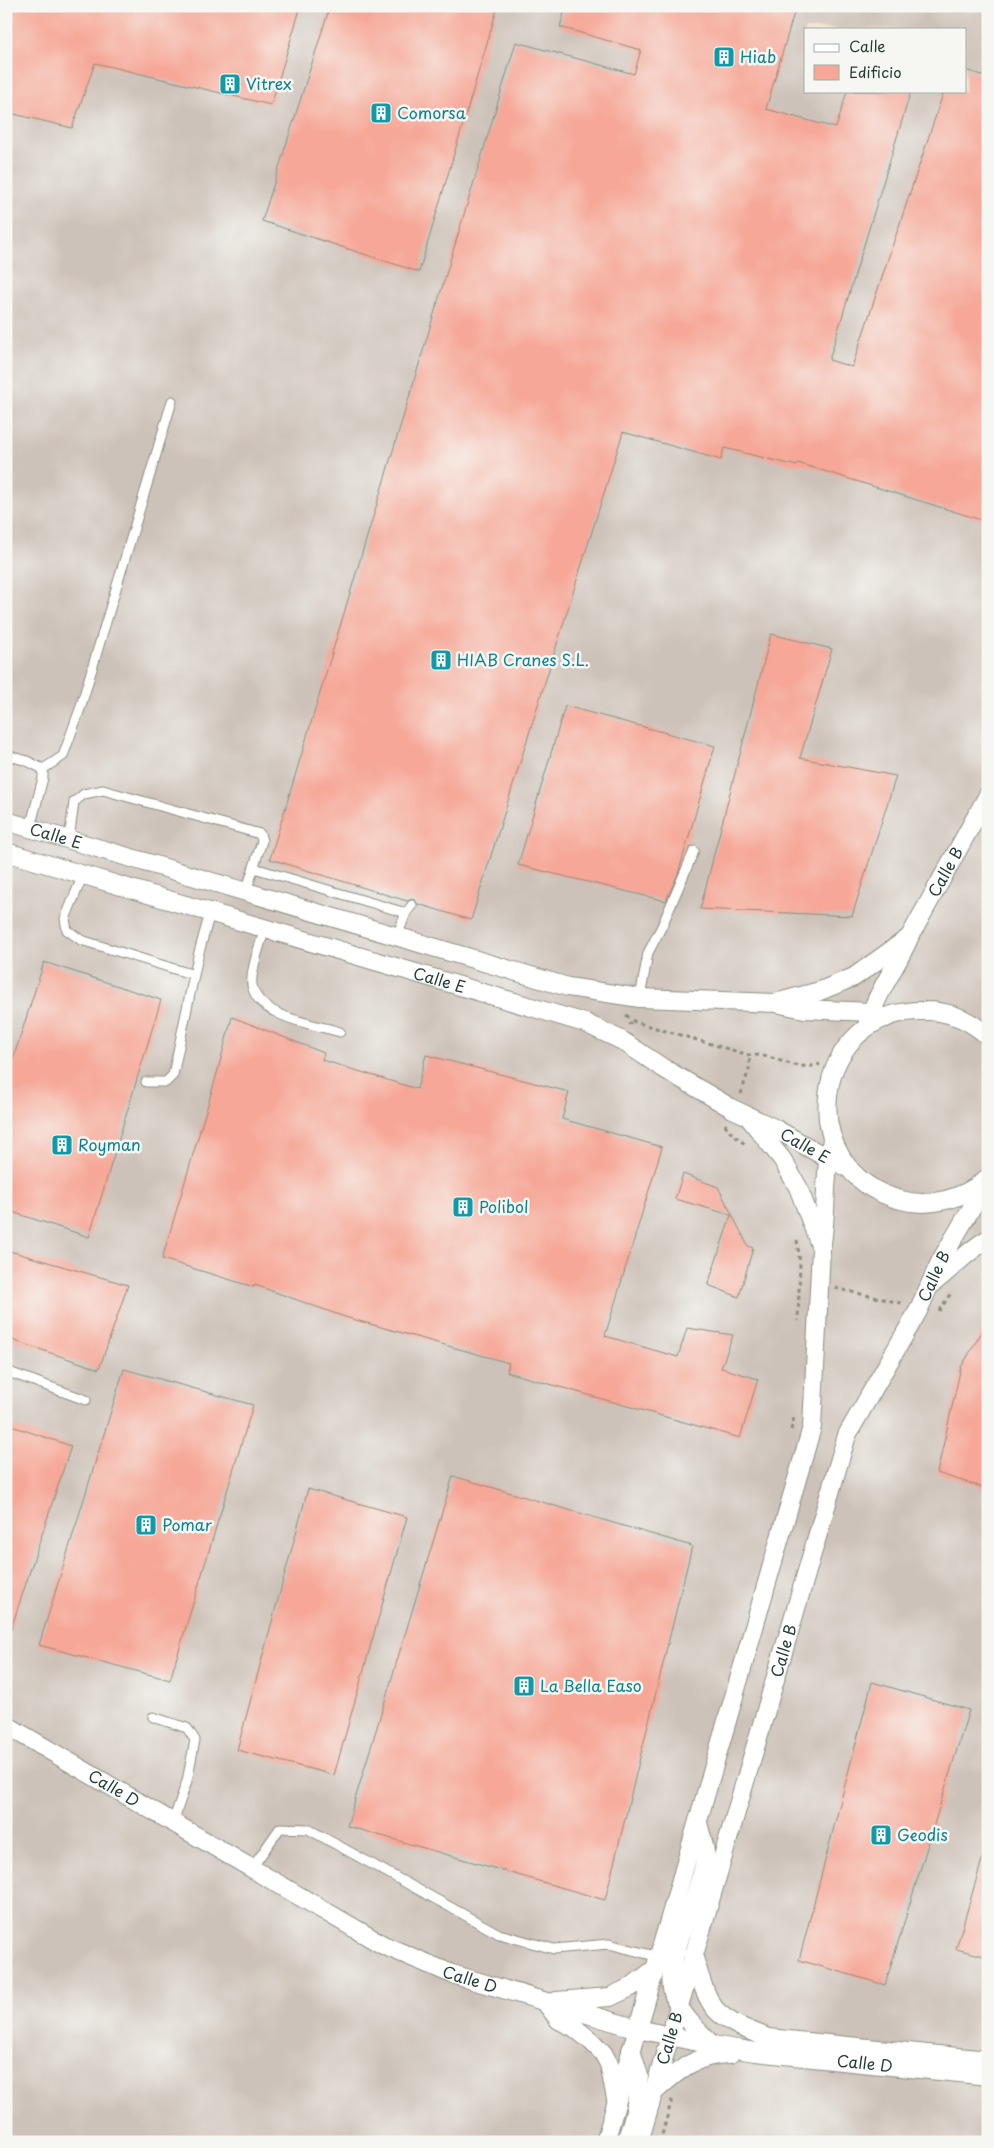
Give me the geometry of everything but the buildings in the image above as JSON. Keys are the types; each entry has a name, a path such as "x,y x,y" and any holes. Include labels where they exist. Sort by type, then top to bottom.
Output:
{"street":[{"name":"Calle B","path":"878,1015 909,938 988,795"},
{"name":"Calle E","path":"6,821 568,987 640,998 776,1003 804,1009 878,1015"},
{"name":"Calle E","path":"6,852 585,1023 622,1040 664,1068 750,1119 774,1128 847,1167"},
{"name":"Calle E","path":"776,1003 820,991 854,977 909,938"},
{"path":"981,1202 953,1198 920,1203 887,1196 859,1179 847,1167 832,1140 828,1126 827,1096 834,1068 841,1056 878,1015 934,1011 951,1014 966,1020 988,1036"},
{"name":"Calle B","path":"750,1119 782,1159 798,1187 821,1250"},
{"name":"Calle B","path":"605,2142 812,1427 821,1250 825,1226 828,1158 832,1140"},
{"name":"Calle B","path":"639,2142 847,1436 932,1283 945,1252 981,1202 985,1180"},
{"path":"953,1198 985,1180"},
{"path":"932,1283 948,1271 965,1254 988,1239"},
{"name":"Calle D","path":"6,1725 383,1945 452,1974 638,2029 708,2040 755,2052 988,2076"},
{"path":"698,1823 706,1858 677,1949 670,1980 673,1994 678,2005 693,2025 708,2040 768,2038"},
{"name":"Calle D","path":"694,1954 704,1987 716,2009 735,2024 768,2038 988,2060"},
{"path":"545,2002 610,1997 631,1987 657,1963"},
{"path":"545,2002 559,2020 581,2032 603,2053 609,2064 617,2101"},
{"path":"610,2021 619,2030 632,2051 639,2076 636,2112 626,2142"},
{"path":"653,2094 688,2064 711,2054 755,2052"}],"lane":[{"path":"43,769 63,756 80,709 172,402"},
{"path":"6,755 27,761 43,769"},
{"path":"30,828 43,778 43,769"},
{"path":"70,840 74,802 84,794 103,790 260,834 262,841 246,892"},
{"path":"640,998 648,953 662,926 694,851"},
{"path":"254,868 406,913"},
{"path":"83,875 65,919 67,930 81,940 194,975"},
{"path":"397,936 406,913 412,904"},
{"path":"146,1082 166,1082 173,1075 194,975 210,912"},
{"path":"264,928 252,984 257,1000 274,1012 340,1032"},
{"path":"6,1371 86,1400"},
{"path":"153,1717 187,1728 195,1740 188,1781 173,1822"},
{"path":"252,1868 280,1828 308,1829 500,1934 554,1949 609,1944 657,1963"}],"path":[{"path":"635,1022 749,1055 760,1056 805,1068 841,1056"},
{"path":"738,1100 750,1066 749,1055"},
{"path":"728,1119 726,1127 750,1148"},
{"path":"797,1236 800,1286 798,1330"},
{"path":"828,1287 902,1303 908,1306"},
{"path":"938,1313 951,1292"},
{"path":"791,1433 794,1415"},
{"path":"660,2142 673,2096"}],"shaded area":[{"path":"6,6 988,6 988,2142 6,2142"}],"place":[{"name":"Hiab","path":"724,57"},
{"name":"Vitrex","path":"230,84"},
{"name":"Comorsa","path":"381,113"},
{"name":"HIAB Cranes S.L.","path":"441,660"},
{"name":"Royman","path":"62,1145"},
{"name":"Polibol","path":"463,1207"},
{"name":"Pomar","path":"146,1525"},
{"name":"La Bella Easo","path":"524,1686"},
{"name":"Geodis","path":"881,1835"}]}
